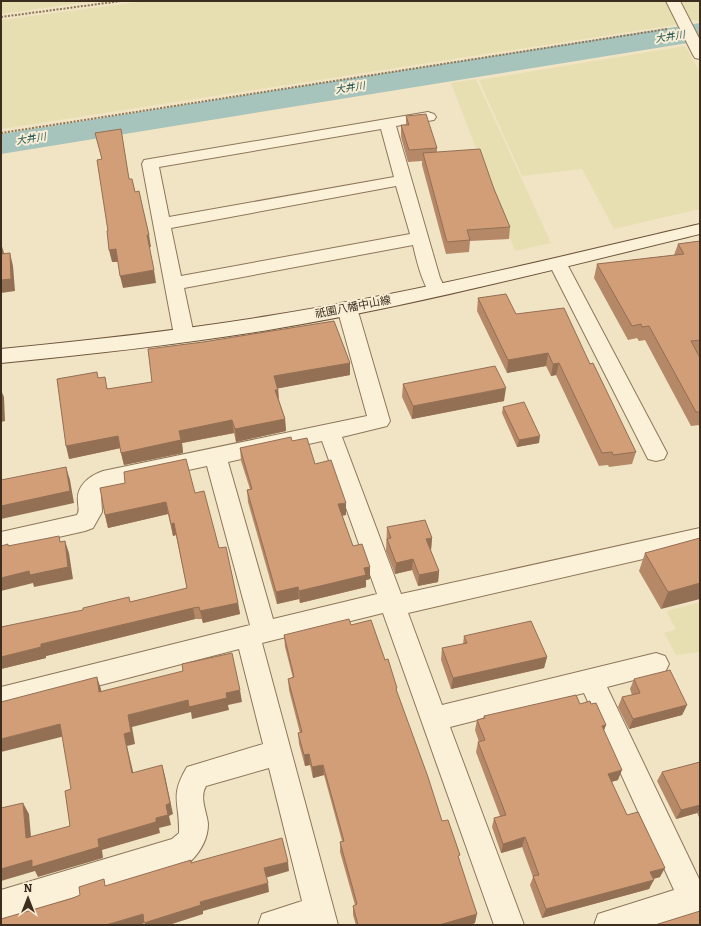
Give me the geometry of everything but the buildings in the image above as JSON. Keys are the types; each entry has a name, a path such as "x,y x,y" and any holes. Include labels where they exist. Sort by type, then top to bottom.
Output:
{"street":[{"path":"672,1 691,30 700,55"},
{"path":"184,335 150,164 428,117"},
{"path":"387,123 431,278 437,290"},
{"path":"161,224 403,180"},
{"name":"祇園八幡中山線","path":"1,356 115,345 274,321 347,308 558,264 699,231"},
{"path":"173,284 420,238"},
{"path":"558,264 656,453"},
{"path":"1,541 85,522 91,512 88,495 89,492 96,483 103,480 379,421 347,308"},
{"path":"330,432 509,925"},
{"path":"216,455 256,634 279,752 321,918 273,925"},
{"path":"1,699 256,634 392,603 700,537"},
{"path":"434,719 656,664"},
{"path":"591,680 697,898 609,925"},
{"path":"1,905 181,851 190,843 194,832 188,793 189,786 197,776 279,752"}],"path":[{"path":"1,17 120,1"},
{"path":"1,133 691,30"}],"shaded area":[{"path":"1,1 96,1 1,14"},
{"path":"146,1 666,1 677,22 674,25 1,129 1,20"},
{"path":"682,1 700,1 700,21 690,20"},
{"path":"685,46 700,72 700,209 614,229 582,169 522,176 479,80"},
{"path":"476,79 551,243 515,251 451,83"},
{"path":"700,602 700,652 676,655 664,633 676,629 666,611"}],"waterway":[{"name":"大井川","path":"1,144 700,32"}]}
